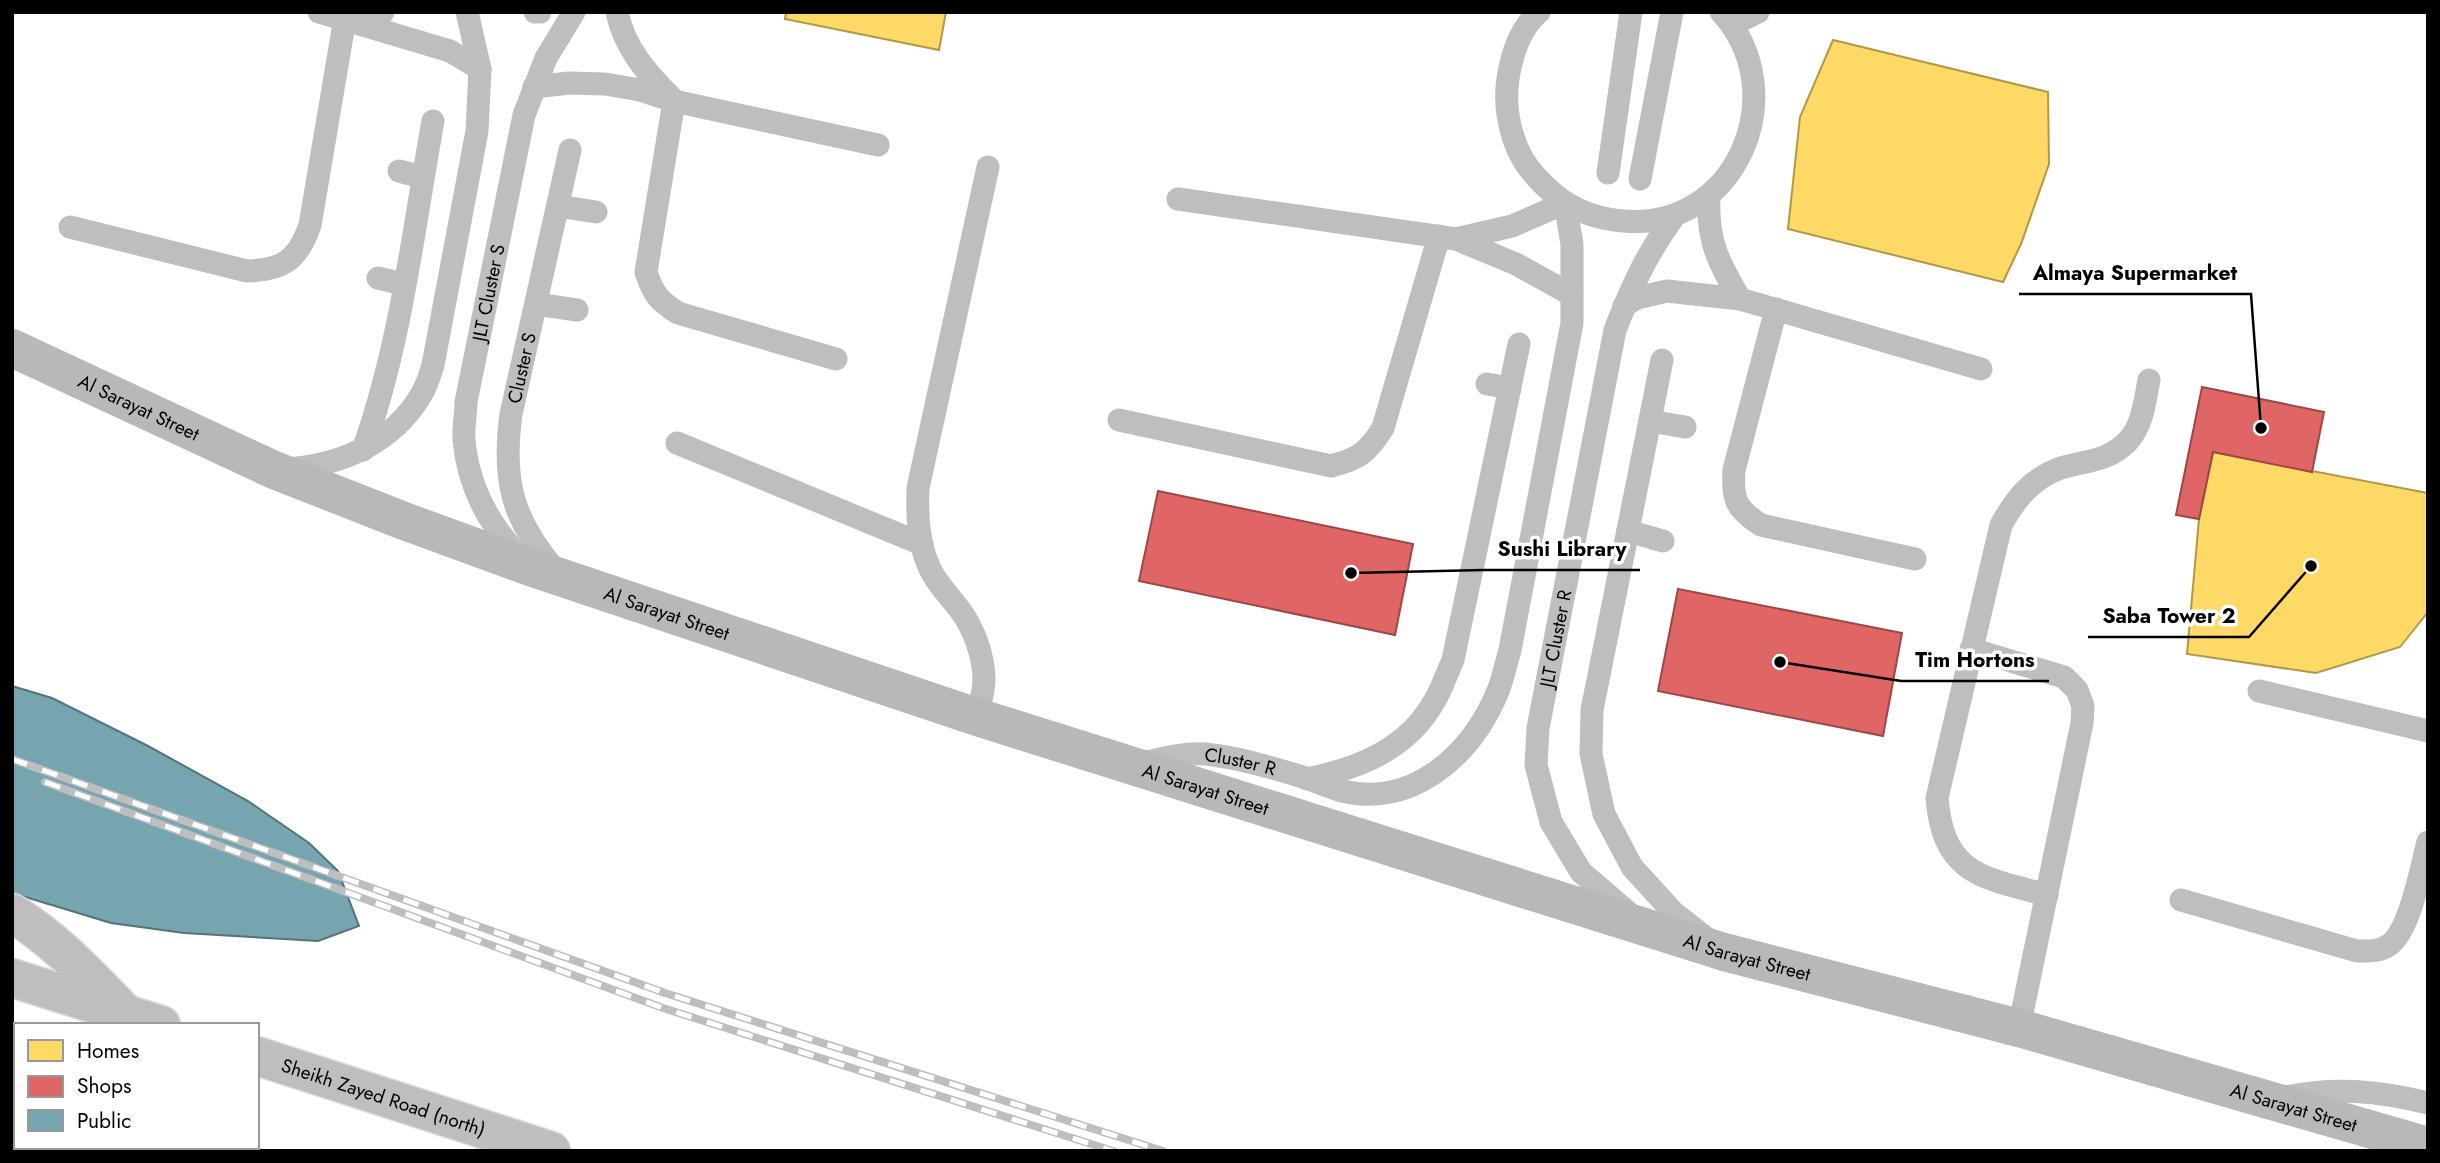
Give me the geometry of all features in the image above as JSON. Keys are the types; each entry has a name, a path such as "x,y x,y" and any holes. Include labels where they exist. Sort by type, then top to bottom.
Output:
{"highway":[{"path":"12,913 41,931 73,959 124,1013"},
{"path":"12,978 155,1023"},
{"name":"Sheikh Zayed Road (north)","path":"259,1057 551,1151"}],"main road":[{"name":"Al Sarayat Street","path":"12,348 274,470 404,522 977,717 1724,952 2019,1028 2428,1146"}],"lane":[{"path":"319,12 450,51 480,69"},
{"path":"345,18 383,12"},
{"name":"JLT Cluster S","path":"274,470 305,468 363,450 378,442 405,419 423,393 433,365 477,131 480,69 467,12"},
{"name":"JLT Cluster S","path":"544,571 504,540 484,510 471,476 464,439 466,402 518,145 534,87 546,58 574,12"},
{"path":"617,12 632,51 650,78 674,100"},
{"name":"JLT Cluster R","path":"1539,12 1513,53 1505,96 1512,139 1533,176 1565,203 1601,219 1639,223 1675,215 1709,196 1734,168 1751,134 1755,96 1749,59 1727,19"},
{"path":"1608,173 1631,12"},
{"path":"1640,179 1672,12"},
{"path":"1727,19 1758,12"},
{"path":"70,227 247,271 269,271 288,262 303,246 310,225 345,18"},
{"path":"534,87 569,83 604,84 640,90 878,145"},
{"path":"674,100 646,271 651,289 663,303 678,313 836,359"},
{"path":"363,450 385,383 396,335 433,121"},
{"name":"Cluster S","path":"544,571 536,548 519,516 509,481 507,445 511,414 570,150"},
{"path":"977,717 984,681 981,655 973,632 932,572 922,544 917,516 918,488 988,166"},
{"path":"399,171 422,177"},
{"path":"1709,196 1708,222 1713,249 1740,299"},
{"path":"1178,199 1448,238 1516,264 1572,295"},
{"path":"1307,779 1343,791 1382,793 1419,783 1451,762 1478,729 1498,691 1510,650 1572,323 1572,244 1565,203 1512,226 1448,238"},
{"path":"558,206 596,212"},
{"name":"JLT Cluster R","path":"1675,215 1650,250 1630,289 1611,351 1543,693 1536,765 1551,822 1581,872 1625,911 1677,936"},
{"path":"1119,420 1331,466 1353,461 1372,447 1383,428 1448,238"},
{"path":"378,278 403,284"},
{"path":"1624,306 1637,298 1667,291 1740,299 1981,369"},
{"path":"536,304 577,310"},
{"path":"1776,309 1734,470 1732,492 1742,512 1761,525 1915,559"},
{"path":"1307,779 1343,772 1378,757 1408,736 1435,701 1453,660 1478,491 1498,386 1519,344"},
{"path":"1662,360 1592,710 1591,754 1604,814 1632,867 1673,912 1724,952"},
{"path":"2047,895 1980,877 1962,862 1947,844 1939,822 1937,798 2001,525 2015,501 2034,482 2059,469 2110,456 2129,440 2141,419 2150,380"},
{"path":"1650,421 1685,427"},
{"path":"677,443 922,544"},
{"path":"1628,531 1663,541"},
{"path":"1972,649 2064,677 2077,690 2083,706 2019,1028"},
{"path":"2259,691 2428,732"},
{"name":"Cluster R","path":"1131,766 1168,757 1211,754 1307,779"},
{"path":"2180,900 2357,951 2374,951 2389,945 2401,932 2428,842"},
{"path":"2270,1100 2340,1090 2375,1092 2428,1102"}],"building: Homes":[{"path":"786,12 946,12 939,50 785,19"},
{"path":"1833,40 2048,92 2049,164 2021,244 2003,282 1788,229 1800,117"},
{"path":"2213,452 2428,493 2428,612 2400,647 2316,673 2187,654 2199,519"}],"building: Shops":[{"path":"2202,387 2324,412 2312,472 2213,452 2199,519 2176,515"},
{"path":"1158,491 1413,544 1395,635 1139,581"},
{"path":"1678,589 1902,633 1883,736 1658,691"}],"building: Public":[{"path":"12,686 52,698 148,746 248,801 309,843 338,871 359,926 318,941 184,933 111,923 12,893"}],"railway":[{"path":"12,759 665,993 1163,1151"},
{"path":"45,782 663,1008 1113,1151"}],"place":[{"name":"Almaya Supermarket","path":"2261,428"},
{"name":"Saba Tower 2","path":"2311,566"},
{"name":"Sushi Library","path":"1351,573"},
{"name":"Tim Hortons","path":"1780,662"}]}
